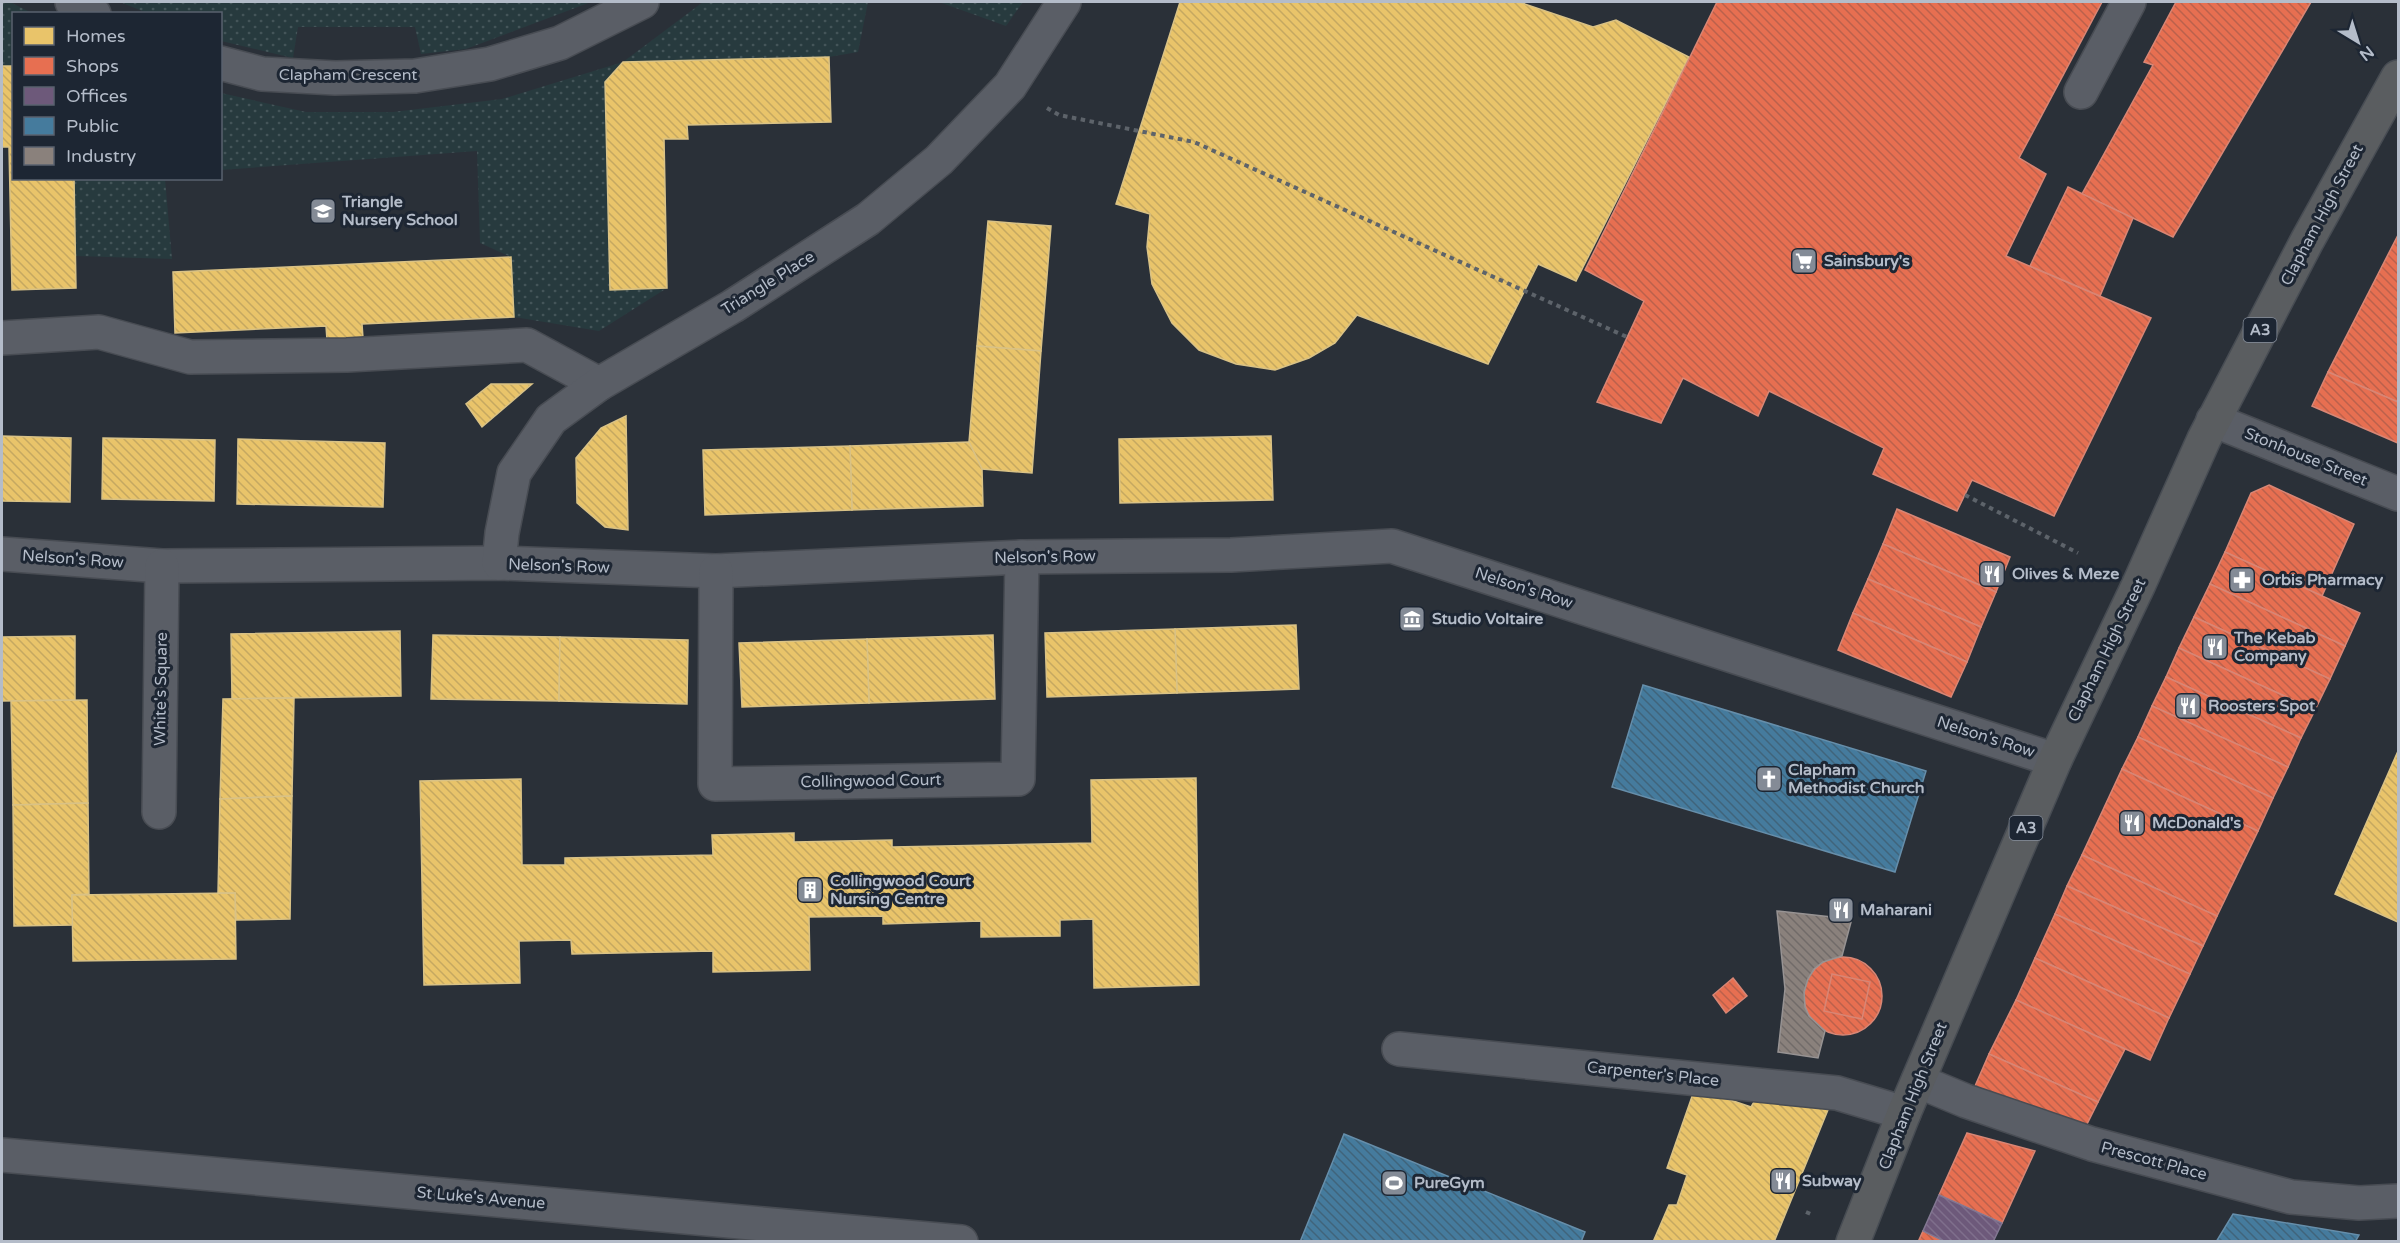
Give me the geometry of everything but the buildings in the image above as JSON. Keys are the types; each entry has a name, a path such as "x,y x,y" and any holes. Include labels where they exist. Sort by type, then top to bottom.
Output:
{"highway":[{"name":"Clapham High Street","path":"1852,1242 1904,1113 2055,760 2214,420 2307,241 2398,77"}],"street":[{"path":"72,2 90,12"},
{"name":"Clapham Crescent","path":"222,64 261,74 334,78 415,76 490,64 560,44 642,2"},
{"name":"Triangle Place","path":"499,563 501,533 514,473 551,419 598,384 733,306 868,219 939,160 1010,86 1064,2"},
{"path":"2081,92 2129,2"},
{"path":"2,338 99,332 190,357 347,355 527,345 598,384"},
{"name":"Stonhouse Street","path":"2214,420 2398,494"},
{"name":"Nelson's Row","path":"2,554 162,566 499,563 716,571 1022,557 1231,555 1392,546 2055,760"},
{"name":"Collingwood Court","path":"716,571 715,784 1018,779 1022,557"},
{"name":"White's Square","path":"159,812 162,566"},
{"name":"Carpenter's Place","path":"1399,1049 1837,1093 1904,1113"},
{"name":"Prescott Place","path":"1918,1081 1962,1100 2092,1144 2290,1197 2359,1203 2398,1202"},
{"name":"St Luke's Avenue","path":"2,1155 961,1242"}],"path":[{"path":"1010,86 1059,115 1194,142 1627,337"},
{"path":"1965,495 2078,553"},
{"path":"1806,1212 1813,1215"}],"green space":[{"path":"2,2 10,2 30,12 12,12 12,66 2,66"},
{"path":"120,2 591,2 466,49 421,54 415,27 298,27 293,58 222,41 222,12 145,12"},
{"path":"703,2 868,2 858,52 605,82 610,289 667,288 599,331 514,317 511,257 480,243 477,151 222,170 222,93 306,112 393,112 502,99 623,62"},
{"path":"939,2 1023,2 1006,26"},
{"path":"74,180 165,180 172,259 76,256"}],"place":[{"name":"Triangle Nursery School","path":"323,211"},
{"name":"Sainsbury's","path":"1804,261"},
{"name":"Olives & Meze","path":"1992,574"},
{"name":"Orbis Pharmacy","path":"2242,580"},
{"name":"Studio Voltaire","path":"1412,619"},
{"name":"The Kebab Company","path":"2215,647"},
{"name":"Roosters Spot","path":"2188,706"},
{"name":"Clapham Methodist Church","path":"1769,779"},
{"name":"McDonald's","path":"2132,823"},
{"name":"Collingwood Court Nursing Centre","path":"810,890"},
{"name":"Maharani","path":"1841,910"},
{"name":"Subway","path":"1783,1181"},
{"name":"PureGym","path":"1394,1183"}]}
